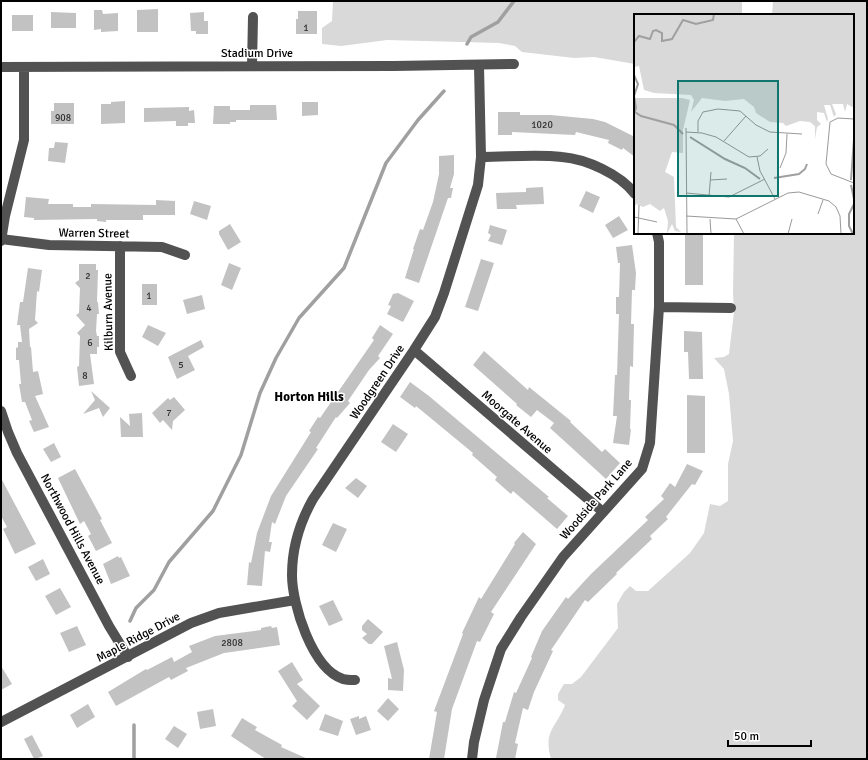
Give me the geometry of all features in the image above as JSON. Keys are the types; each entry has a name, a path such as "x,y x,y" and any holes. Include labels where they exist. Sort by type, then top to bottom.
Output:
{"street":[{"path":"252,66 253,17"},
{"name":"Stadium Drive","path":"1,67 479,66 514,64"},
{"name":"Woodgreen Drive","path":"355,680 342,679 333,673 315,652 301,622 295,600 292,576 296,541 306,512 414,350 434,317 444,293 478,185 481,157 479,66"},
{"path":"1,240 5,216 24,140 24,67"},
{"path":"481,157 562,157 582,161 612,174 634,193"},
{"name":"Woodside Park Lane","path":"472,759 474,742 484,700 501,649 521,617 563,557 642,469 650,443 659,307 659,242 657,234"},
{"name":"Warren Street","path":"1,240 49,245 162,247 185,255"},
{"name":"Kilburn Avenue","path":"120,246 120,352 131,376"},
{"path":"659,307 731,308"},
{"name":"Moorgate Avenue","path":"414,350 603,512"},
{"name":"Northwood Hills Avenue","path":"1,411 8,432 18,453 109,626 128,657"},
{"name":"Maple Ridge Drive","path":"1,722 191,623 219,613 295,600"}],"shaded area":[{"path":"333,1 742,1 742,14 634,14 634,64 594,57 574,58 522,52 515,46 499,43 387,40 341,46 322,44 322,28 332,21"},
{"path":"773,1 867,1 867,759 551,759 549,750 550,736 565,705 558,700 558,694 564,684 572,684 581,677 618,628 617,604 624,592 630,586 636,591 648,591 690,553 704,533 710,504 720,506 728,501 728,464 733,441 729,394 724,369 714,358 724,357 729,354 734,312 734,234 854,234 854,14 772,14"}],"building":[{"path":"158,9 158,32 137,32 137,10"},
{"path":"94,10 102,10 103,14 118,13 118,31 101,32 101,29 94,30"},
{"path":"298,11 317,11 317,34 296,34 296,19 298,19"},
{"path":"51,12 76,13 76,28 51,28"},
{"path":"204,12 204,21 208,21 208,34 196,34 196,31 191,31 190,13"},
{"path":"12,15 33,15 33,31 12,31"},
{"path":"125,101 125,123 101,124 101,104 111,104 111,102"},
{"path":"302,102 318,102 318,115 302,116"},
{"path":"54,103 74,103 74,124 51,124 51,111 54,111"},
{"path":"250,105 276,105 277,120 236,120 236,122 230,122 230,124 213,124 214,106 230,106 230,110 250,110"},
{"path":"189,107 189,111 194,110 195,123 188,123 188,126 176,126 176,121 144,122 144,108"},
{"path":"498,112 520,112 520,115 551,115 593,119 605,122 634,136 634,156 623,148 622,150 608,143 609,140 576,132 575,135 512,132 512,135 498,135"},
{"path":"55,142 68,143 65,163 48,161 49,148 54,148"},
{"path":"454,155 454,174 450,188 453,188 451,198 448,198 419,283 405,278 420,229 423,230 433,202 439,174 439,156"},
{"path":"543,187 544,204 516,205 517,209 497,209 496,193 526,192 526,188"},
{"path":"586,191 600,197 593,213 579,206"},
{"path":"26,197 49,199 48,204 73,204 73,207 91,207 91,204 156,205 156,200 175,201 175,215 143,215 143,220 106,220 106,222 97,221 97,219 34,220 34,218 24,217"},
{"path":"194,201 211,206 207,220 190,214"},
{"path":"619,216 628,230 613,238 605,225"},
{"path":"230,224 241,242 228,250 219,234 219,231"},
{"path":"490,225 507,230 502,245 488,241 491,235 488,233"},
{"path":"685,234 703,234 703,285 685,285"},
{"path":"632,245 636,273 635,290 632,290 631,324 634,324 633,367 630,366 629,400 631,400 631,429 629,445 613,443 617,416 613,416 615,375 617,375 619,314 616,314 616,297 619,297 620,263 618,263 616,247"},
{"path":"481,259 494,263 478,311 465,307"},
{"path":"229,263 241,268 232,290 221,285"},
{"path":"79,264 96,264 96,270 98,270 97,302 99,314 97,314 96,331 97,336 99,336 99,347 97,347 97,354 90,354 94,384 79,386 77,367 79,366 80,336 77,333 85,325 76,315 79,313 80,288 75,283 79,280"},
{"path":"28,268 42,270 39,292 37,291 35,320 38,323 29,329 33,372 38,371 43,394 35,396 49,427 34,432 29,421 32,420 25,402 22,402 19,384 21,384 19,360 16,360 16,348 18,347 18,342 22,342 20,325 17,325 20,302 23,302"},
{"path":"142,284 157,284 157,305 142,305"},
{"path":"398,293 414,301 403,322 387,314 391,306 388,305 393,294"},
{"path":"202,295 205,309 187,314 183,300"},
{"path":"148,325 166,333 158,346 142,337"},
{"path":"380,325 393,334 378,356 380,358 369,370 348,401 350,403 337,418 336,417 316,448 318,449 286,496 275,524 272,522 269,542 272,542 270,552 265,551 262,586 247,585 249,562 251,563 257,533 271,496 311,432 309,431 318,417 320,418 374,340 372,338"},
{"path":"684,331 702,332 703,379 689,379 688,352 684,352"},
{"path":"201,340 204,347 188,356 195,370 177,379 168,357"},
{"path":"484,351 528,390 529,387 571,421 570,422 602,452 605,449 620,463 606,479 550,428 554,423 537,410 531,417 473,365"},
{"path":"410,382 429,396 549,497 547,498 568,516 557,529 513,491 511,494 495,480 497,477 472,455 473,453 416,406 415,408 400,397"},
{"path":"91,391 110,408 103,417 99,408 83,414 95,400"},
{"path":"687,395 705,396 705,453 687,453"},
{"path":"174,397 185,410 173,421 172,430 163,420 160,423 152,413 168,398 170,400"},
{"path":"142,413 143,437 121,437 120,417 130,426 129,414"},
{"path":"393,424 408,434 396,452 381,442"},
{"path":"54,443 61,457 51,462 43,449"},
{"path":"687,464 703,471 695,485 692,484 666,517 668,519 650,536 652,539 588,602 585,600 551,650 553,651 534,692 528,710 523,708 515,743 518,744 515,759 496,758 503,722 505,722 514,692 516,693 532,658 531,657 542,631 566,597 568,599 591,574 648,520 645,517 664,499 661,496 670,483 675,487"},
{"path":"75,469 102,519 100,520 112,543 96,551 88,536 91,534 84,521 80,524 58,478"},
{"path":"1,478 36,544 15,554 3,529 7,527 1,516"},
{"path":"356,478 367,486 358,498 345,488"},
{"path":"333,523 347,529 336,552 322,545"},
{"path":"523,532 536,544 491,612 494,614 480,642 477,641 452,709 444,759 429,759 437,712 434,711 463,634 462,633 479,597 481,599 515,544 514,543"},
{"path":"118,556 119,558 121,557 130,576 111,584 103,564"},
{"path":"43,559 50,574 36,581 28,567"},
{"path":"60,588 71,607 56,615 45,596"},
{"path":"333,600 343,620 329,626 319,606"},
{"path":"368,619 383,632 372,644 369,644 362,638 367,634 362,630 362,626"},
{"path":"77,626 86,645 69,652 60,633"},
{"path":"271,626 272,628 277,627 280,645 224,653 186,668 188,671 171,680 169,677 116,706 108,692 146,669 147,670 172,657 174,662 192,652 189,646 215,636 261,630 261,628"},
{"path":"397,642 404,670 403,691 388,690 388,678 392,679 384,646"},
{"path":"292,662 303,680 297,684 320,706 307,720 292,706 297,701 278,671"},
{"path":"1,666 12,684 1,690"},
{"path":"388,698 399,709 388,721 377,711"},
{"path":"88,704 95,717 77,728 70,715"},
{"path":"213,709 216,726 200,729 197,712"},
{"path":"325,714 343,721 338,736 319,730"},
{"path":"359,716 359,719 366,716 371,730 356,735 350,719"},
{"path":"242,718 257,727 255,730 282,745 281,747 308,759 266,759 231,736"},
{"path":"174,726 187,734 178,748 165,739"},
{"path":"32,735 43,756 36,759 34,759 24,739"}],"waterway":[{"path":"467,44 471,37 498,22 514,1"},
{"path":"130,621 136,608 154,590 169,562 213,511 241,455 260,393 276,358 299,318 344,268 386,163 418,120 444,91"},
{"path":"134,725 134,759"}],"district":[{"name":"Horton Hills","path":"309,396"}]}
